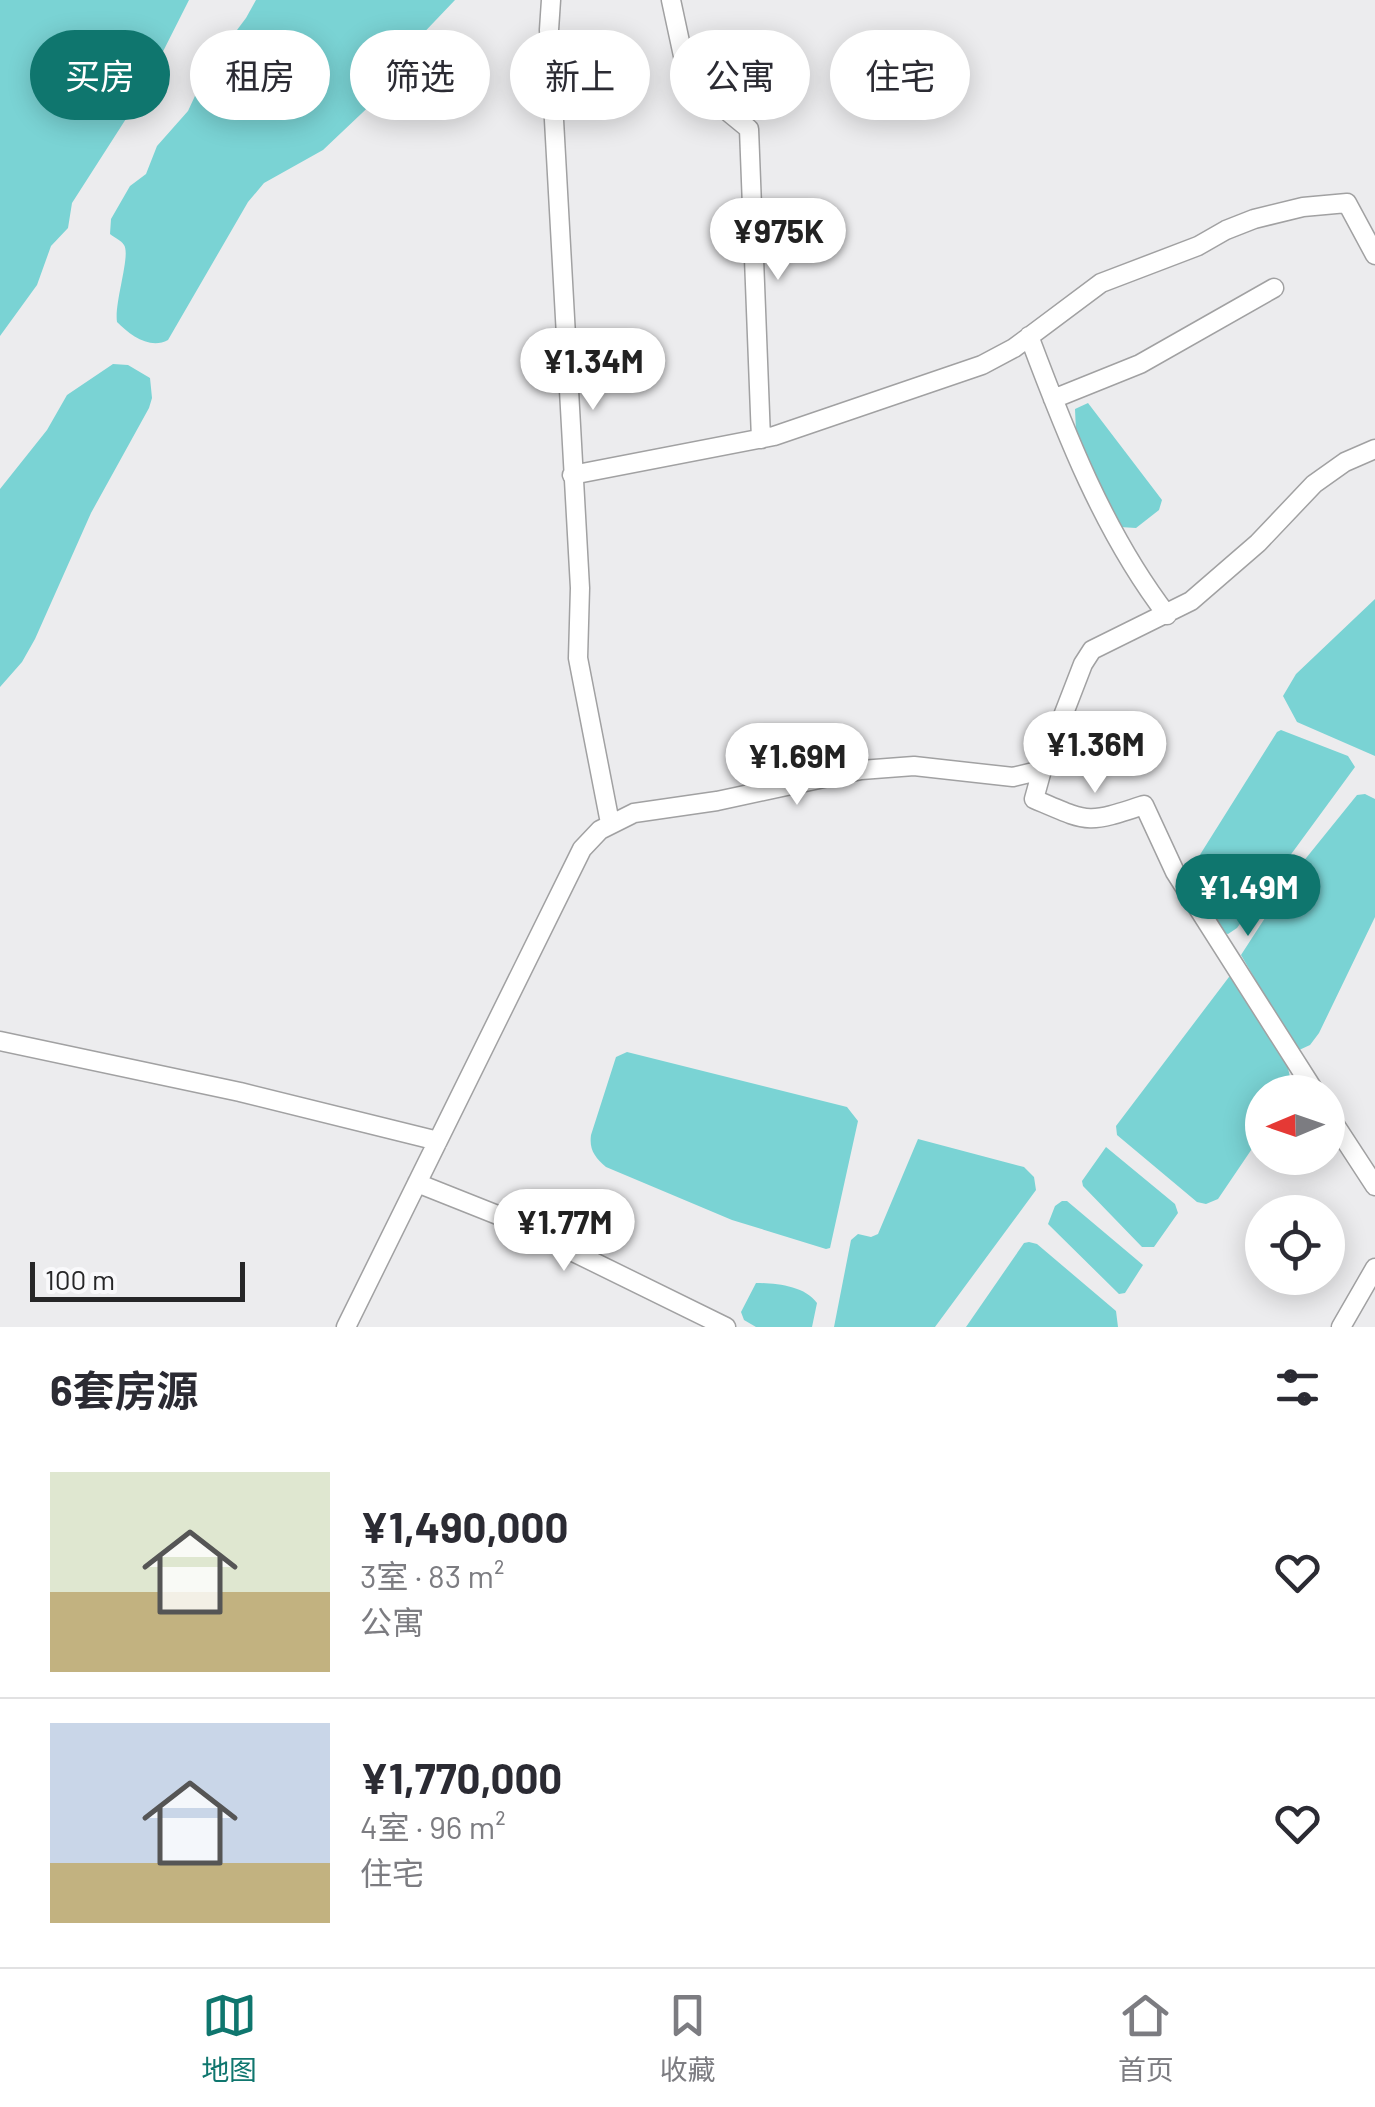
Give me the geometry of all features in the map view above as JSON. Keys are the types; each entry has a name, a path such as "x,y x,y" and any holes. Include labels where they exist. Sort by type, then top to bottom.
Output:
{"street":[{"path":"551,0 549,30 580,588 578,658 610,823"},
{"path":"670,0 688,79 749,129 761,438"},
{"path":"572,474 761,438 982,365 1101,283 1198,246 1254,218 1303,207 1347,204 1375,256"},
{"path":"1053,399 1140,364 1274,288"},
{"path":"1029,336 1053,399 1118,540 1167,615"},
{"path":"1304,1075 1175,872 1144,805 1098,820 1078,818 1034,799 1083,664 1092,650 1191,600 1231,568 1314,484 1355,456 1375,449"},
{"path":"346,1327 582,849 610,823 634,813 861,770 914,766 1013,777 1042,770"},
{"path":"0,1041 240,1092 438,1141"},
{"path":"1345,1140 1375,1186"},
{"path":"417,1183 500,1216 726,1327"},
{"path":"1341,1327 1375,1268"}],"water":[{"path":"0,0 189,0 170,38 170,30 30,30 30,120 125,120 72,203 68,228 51,246 37,285 0,336"},
{"path":"256,0 455,0 426,30 350,30 350,120 355,120 323,150 264,183 248,202 168,340 147,342 117,322 126,250 110,234 111,219 130,186 146,174 157,146 190,107 190,120 330,120 330,30 237,30"},
{"path":"113,364 128,365 150,378 149,408 91,513 35,639 22,662 0,687 0,489 47,430 67,395"},
{"path":"1088,403 1162,500 1159,510 1136,528 1120,527 1076,432 1075,409"},
{"path":"1375,599 1375,756 1297,722 1283,696 1296,674"},
{"path":"1281,730 1348,756 1355,767 1237,928 1224,933 1186,877"},
{"path":"1357,795 1375,799 1375,917 1319,1033 1310,1045 1297,1051 1241,955 1294,873"},
{"path":"1232,973 1287,1064 1290,1075 1245,1075 1245,1159 1218,1199 1206,1204 1197,1202 1117,1135 1116,1126"},
{"path":"627,1052 847,1107 858,1121 830,1248 732,1220 606,1167 592,1149 591,1135 616,1057"},
{"path":"918,1139 1024,1167 1034,1177 1036,1190 935,1327 834,1327 851,1240 858,1234 878,1234"},
{"path":"1106,1147 1175,1204 1178,1213 1154,1247 1142,1247 1083,1186 1082,1181"},
{"path":"1067,1201 1143,1265 1125,1293 1119,1294 1048,1224 1055,1206"},
{"path":"1024,1243 1037,1244 1116,1311 1118,1327 966,1327"},
{"path":"756,1283 790,1287 812,1297 817,1303 812,1327 756,1327 744,1320 741,1312"}]}
